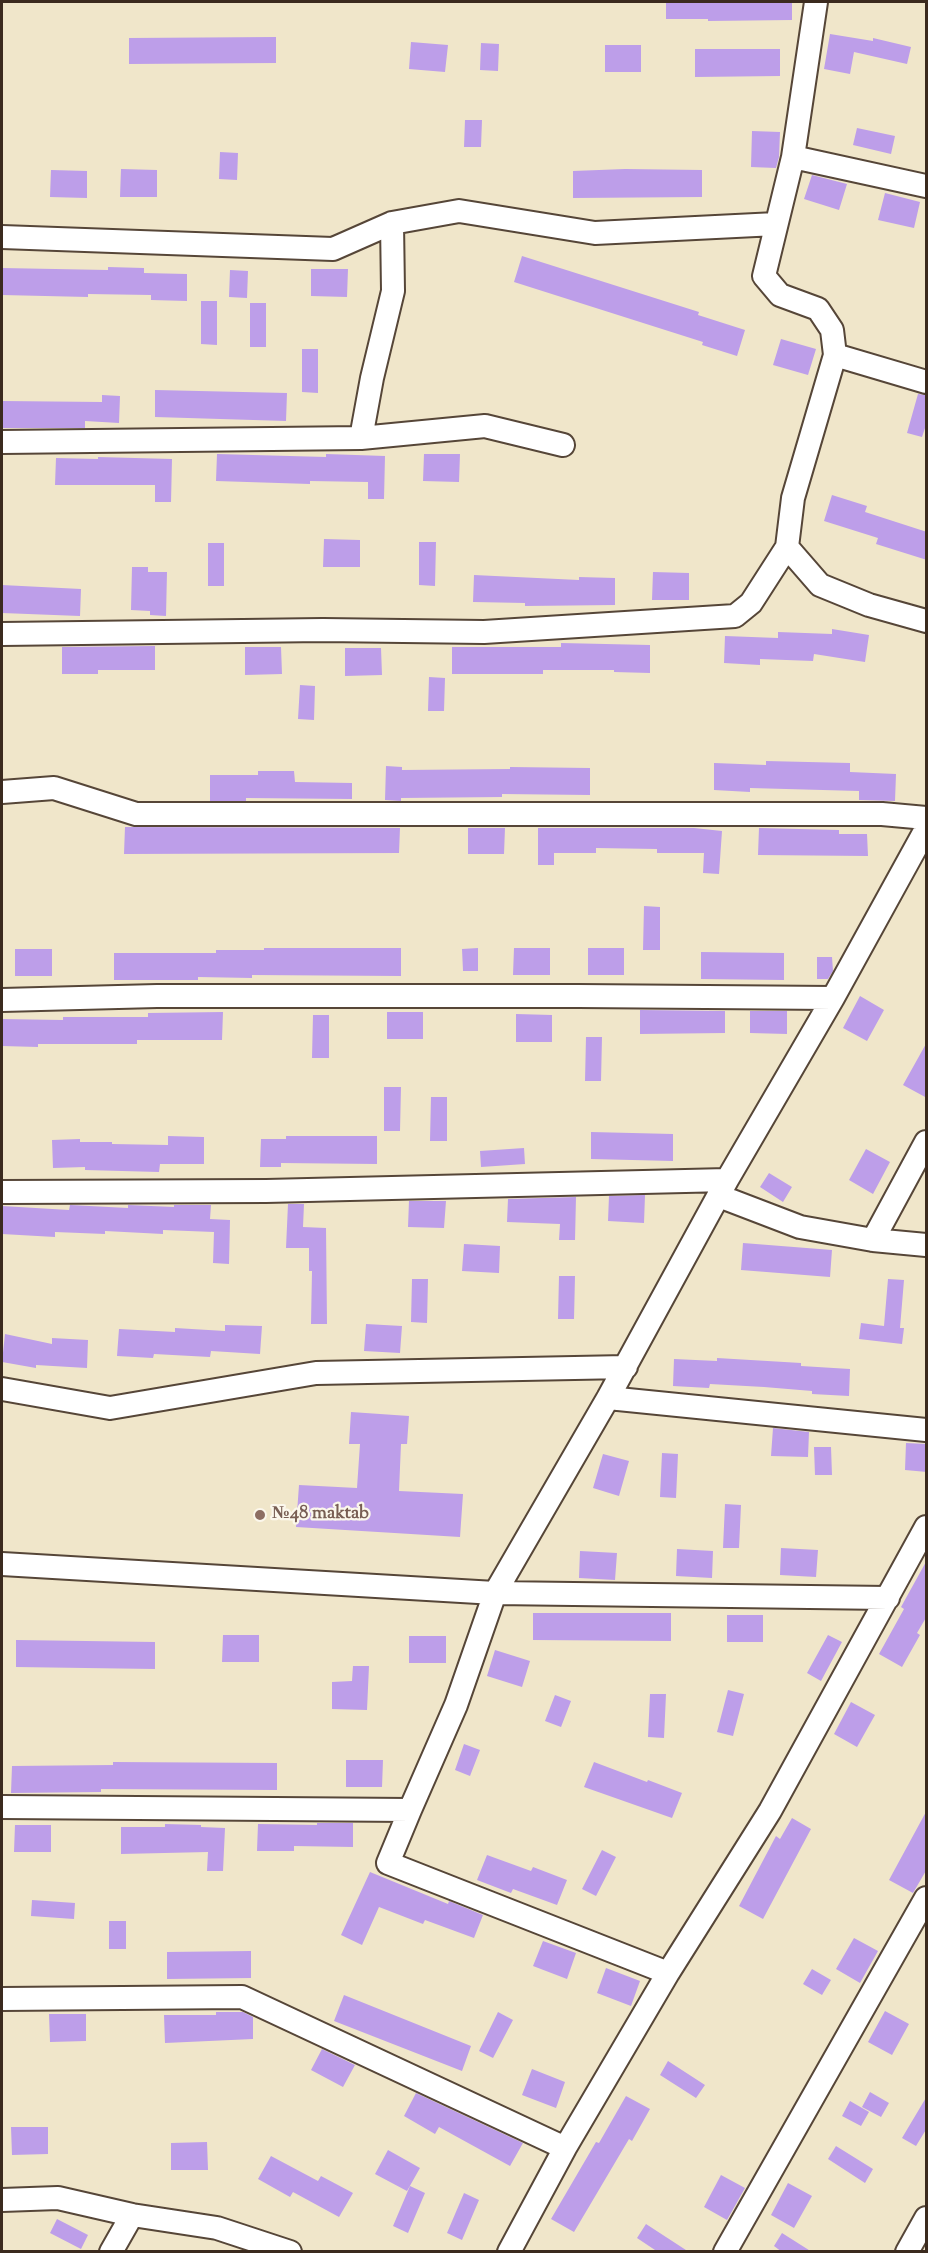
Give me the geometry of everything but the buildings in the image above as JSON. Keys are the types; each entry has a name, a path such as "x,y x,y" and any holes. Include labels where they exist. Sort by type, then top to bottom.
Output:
{"street":[{"path":"2,634 324,630 484,632 735,616 751,603 787,547 793,498 835,355 832,330 818,309 780,295 764,276 793,157 816,2"},
{"path":"793,157 927,186"},
{"path":"2,237 333,249 392,223 459,211 595,234 776,224"},
{"path":"361,438 372,378 393,291 392,223"},
{"path":"835,355 927,382"},
{"path":"2,442 361,438 485,426 563,445"},
{"path":"787,547 820,585 869,605 927,621"},
{"path":"2,792 54,788 136,814 882,814 927,818"},
{"path":"668,1973 388,1863 456,1705 495,1593 626,1367 723,1188 927,829"},
{"path":"2,1000 157,996 833,998"},
{"path":"873,1240 927,1142"},
{"path":"2,1192 723,1188 801,1227 873,1240 927,1245"},
{"path":"2,1389 110,1408 316,1373 626,1367"},
{"path":"608,1398 927,1430"},
{"path":"509,2252 565,2148 668,1973 770,1811 927,1527"},
{"path":"2,1564 495,1593 888,1598"},
{"path":"2,1808 410,1810"},
{"path":"725,2252 927,1898"},
{"path":"2,1999 242,1997 565,2148"},
{"path":"2,2200 58,2199 132,2215 217,2228 290,2252"},
{"path":"111,2252 132,2215"},
{"path":"907,2252 927,2218"}],"place":[{"name":"№48 maktab","path":"260,1515"}]}
